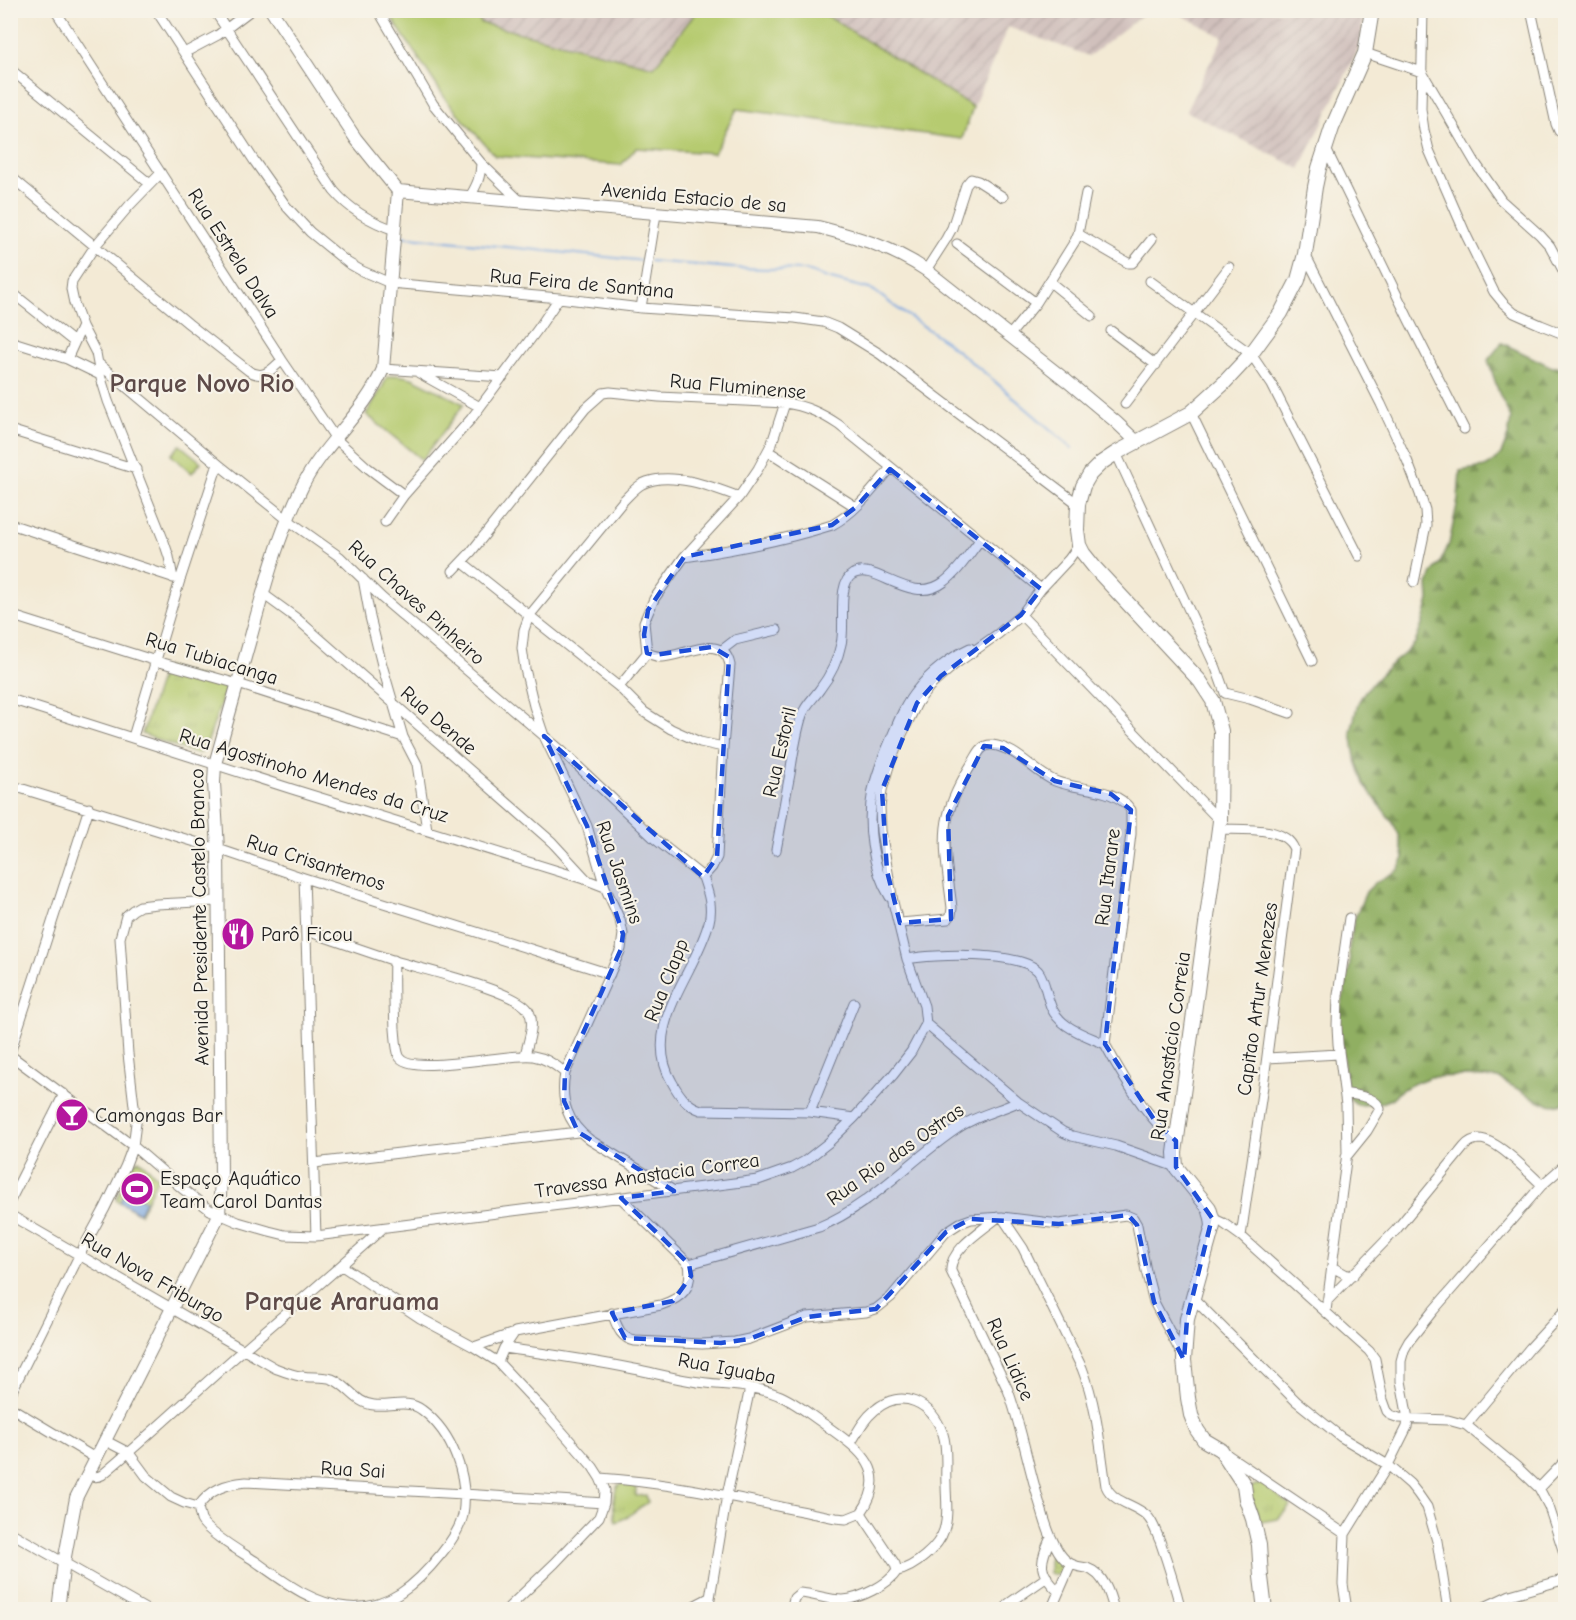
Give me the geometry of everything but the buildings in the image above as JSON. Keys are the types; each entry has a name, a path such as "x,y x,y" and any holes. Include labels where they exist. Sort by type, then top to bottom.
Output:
{"main road":[{"path":"1079,545 1078,504 1083,486 1090,474 1116,453 1191,413 1251,354 1281,313 1298,280 1305,254 1314,187 1325,147 1365,53 1372,10"},
{"name":"Rua Anastácio Correia","path":"1079,545 1095,568 1200,681 1213,701 1221,731 1219,825 1175,1153 1176,1167 1209,1208 1212,1218"},
{"path":"1212,1218 1212,1233 1187,1319 1184,1360 1191,1415 1204,1440 1221,1450 1244,1485 1259,1545 1265,1610"}],"street":[{"name":"Rua Estrela Dalva","path":"56,10 282,360 336,439 368,468 404,495"},
{"name":"Rua Feira de Santana","path":"156,10 261,170 298,220 348,263 373,277 390,283 559,298 641,308 795,318 823,322 838,328 880,354 1078,504"},
{"path":"214,10 334,191 345,204 360,215 376,224 395,230"},
{"path":"184,53 226,29 251,10"},
{"path":"271,10 356,139 398,191"},
{"path":"378,10 433,104 480,163 522,203"},
{"path":"1423,10 1421,109 1424,130 1429,150 1466,235 1494,292 1503,303 1514,313 1561,333 1566,332"},
{"path":"1531,10 1556,124 1559,131 1566,135"},
{"path":"1365,53 1422,72 1476,164 1501,200 1550,246 1566,276"},
{"path":"10,69 150,184"},
{"path":"1325,147 1408,320 1464,429"},
{"path":"469,198 481,172 480,163"},
{"path":"161,173 95,246 72,281 71,289 82,326 96,353 108,401 177,579"},
{"path":"10,176 253,374 268,374 282,360"},
{"path":"926,270 952,228 968,181 978,180 1003,197"},
{"name":"Avenida Estacio de sa","path":"398,191 818,227 874,242 902,255 926,270 1067,381 1137,442"},
{"name":"Avenida Presidente Castelo Branco","path":"58,1610 75,1502 104,1440 219,1215 221,1154 215,764 263,594 288,520 312,468 370,395 383,369 398,191"},
{"path":"1009,336 1036,303 1075,241 1086,193"},
{"path":"641,308 656,214"},
{"path":"1078,234 1128,263 1132,263 1152,239"},
{"path":"957,244 1036,303"},
{"path":"1305,254 1385,414 1420,494 1425,510 1426,525 1414,582"},
{"path":"1125,404 1229,267"},
{"path":"1150,281 1251,354 1280,400 1359,556"},
{"path":"1050,282 1092,316"},
{"path":"10,291 74,342"},
{"path":"385,522 404,495 471,419 559,298"},
{"path":"67,359 82,326"},
{"path":"1111,331 1156,365"},
{"path":"10,341 67,359 100,375"},
{"name":"Rua Chaves Pinheiro","path":"99,364 218,464 288,520 340,557 382,598 544,736 655,839 703,878"},
{"path":"383,369 502,377"},
{"path":"417,372 480,406"},
{"name":"Rua Fluminense","path":"453,571 585,409 603,393 617,392 659,397 785,403 807,408 831,420 1041,590"},
{"path":"619,687 647,653 644,635 645,617 654,599 684,557 739,497 768,451 785,403"},
{"path":"1191,413 1312,661"},
{"path":"10,430 136,469"},
{"path":"768,451 856,507"},
{"path":"1116,453 1216,668 1225,693"},
{"path":"132,737 156,661 177,579 218,464"},
{"path":"684,557 724,552 813,531 839,521 856,507 890,469"},
{"path":"529,616 629,495 642,483 674,479 713,487 739,497"},
{"path":"10,524 177,579"},
{"name":"Rua Estoril","path":"776,850 802,715 833,668 842,644 843,595 847,578 857,572 866,571 903,587 933,588 951,576 980,540"},
{"path":"1079,545 1021,615 988,641 952,658 919,687 910,699 884,756 873,789 870,809 873,849 885,889 893,902 900,923 907,959 921,997 926,1024 1018,1102 1063,1132 1116,1146 1176,1167"},
{"path":"462,562 619,687 644,711 671,729 700,742 723,747"},
{"path":"363,579 368,610 384,673 403,737 417,764 427,830"},
{"name":"Rua Dende","path":"263,594 296,618 552,842 586,880"},
{"path":"368,610 382,598"},
{"name":"Rua Tubiacanga","path":"10,615 403,737"},
{"path":"1021,615 1219,825"},
{"name":"Rua Jasmins","path":"529,616 524,630 522,648 529,685 544,736 587,826 605,887 624,934 621,949 565,1073 564,1101 573,1124 579,1132"},
{"path":"722,650 735,640 777,630"},
{"path":"647,653 663,657 712,647 722,650 729,657 717,857 703,878"},
{"path":"370,684 384,673"},
{"path":"1213,701 1225,693 1290,713"},
{"name":"Rua Agostinoho Mendes da Cruz","path":"10,699 605,887"},
{"name":"Rua Itarare","path":"900,923 948,919 951,915 945,837 948,816 968,769 984,746 1003,748 1055,781 1117,797 1131,810 1131,834 1105,1044"},
{"name":"Rua Crisantemos","path":"10,785 610,974"},
{"path":"10,1054 89,808"},
{"name":"Capitao Artur Menezes","path":"1219,825 1267,831 1285,837 1292,843 1294,849 1241,1236"},
{"path":"304,878 316,1236"},
{"name":"Rua Clapp","path":"703,878 710,901 709,924 664,1026 661,1054 665,1070 685,1102 701,1110 810,1112 854,1118"},
{"path":"10,1395 134,1146 136,1124 128,1054 120,938 126,916 140,906 217,901"},
{"path":"1327,1306 1347,1142 1345,1093 1337,1026 1338,995 1349,918"},
{"path":"307,931 504,994 524,1005 532,1019 525,1055"},
{"path":"907,959 940,956 994,957 1028,965 1039,972 1052,1013 1070,1028 1105,1044 1122,1074 1155,1121 1176,1141"},
{"path":"394,960 396,1044 400,1057 406,1063 431,1065 525,1055 549,1061 565,1073"},
{"path":"810,1112 854,1003"},
{"name":"Travessa Anastacia Correa","path":"10,1054 134,1146 202,1206 238,1222 285,1235 316,1236 758,1180 792,1168 822,1148 854,1118 893,1075 911,1052 926,1024"},
{"path":"1267,1058 1340,1054"},
{"path":"1345,1093 1373,1100 1380,1109 1367,1131 1346,1157"},
{"path":"10,1201 64,1094"},
{"name":"Rua Rio das Ostras","path":"688,1264 819,1227 836,1220 873,1195 958,1128 975,1118 1018,1102"},
{"path":"314,1163 579,1132 674,1191"},
{"path":"1327,1306 1473,1140 1485,1140 1499,1147 1542,1185"},
{"path":"1347,1610 1343,1584 1345,1534 1405,1433 1408,1419 1401,1381 1401,1361 1404,1350 1432,1312 1542,1185 1566,1164"},
{"path":"474,1347 515,1332 661,1305 673,1301 683,1293 691,1276 688,1264 621,1198"},
{"name":"Rua Nova Friburgo","path":"10,1215 275,1368 301,1376 334,1380 360,1400 373,1406 411,1404 420,1408 430,1416 447,1439 459,1464 464,1494 462,1517 444,1551 420,1578 399,1596 372,1606 347,1607 319,1600 288,1584 212,1532 201,1519 198,1507"},
{"path":"612,1313 619,1330 628,1340 702,1344 749,1340 807,1317 866,1312 876,1309 891,1297 946,1232 970,1219 1000,1217 1059,1224 1129,1215 1135,1220 1140,1236 1154,1302 1184,1360"},
{"path":"1000,1217 1023,1248 1088,1385 1106,1486 1117,1499 1141,1511 1152,1521 1172,1574 1181,1610"},
{"name":"Rua Lidice","path":"1000,1217 958,1250 952,1262 951,1271 1008,1390 1031,1478 1051,1537 1069,1562"},
{"path":"1212,1218 1241,1236 1310,1297 1327,1306 1373,1356 1387,1411 1395,1417 1448,1420 1466,1425 1539,1488 1549,1507 1566,1559"},
{"path":"87,1474 98,1477 129,1453 383,1228"},
{"path":"342,1266 420,1318 498,1362 545,1412 600,1478 605,1490 604,1503 599,1516 506,1610"},
{"path":"1332,1267 1353,1276"},
{"path":"1310,1297 1329,1291"},
{"path":"1193,1298 1315,1418 1341,1437 1388,1465 1410,1484 1427,1507 1437,1541 1448,1610"},
{"path":"1466,1425 1530,1348 1566,1309"},
{"path":"498,1362 504,1347 515,1332"},
{"name":"Rua Iguaba","path":"504,1347 693,1381 750,1388 779,1395 851,1443 868,1462 873,1474 873,1486 871,1497 861,1513"},
{"path":"708,1610 727,1495 750,1388"},
{"path":"791,1605 800,1593 844,1600 883,1585 897,1571 910,1567 918,1561 932,1548 944,1531 947,1512 945,1447 943,1434 927,1408 909,1399 891,1400 870,1414 851,1443"},
{"path":"10,1407 95,1458"},
{"path":"104,1440 129,1453 136,1464 171,1497 198,1507"},
{"path":"1221,1450 1345,1534"},
{"path":"1539,1488 1566,1460"},
{"path":"600,1478 626,1479 727,1495 836,1518 846,1519 861,1513 895,1564 897,1571"},
{"name":"Rua Sai","path":"198,1507 204,1498 224,1485 246,1482 604,1503"},
{"path":"10,1532 147,1610"},
{"path":"1051,1537 1041,1561 1049,1582 1058,1592"},
{"path":"1052,1610 1069,1562 1094,1572 1104,1582 1114,1610"},
{"path":"1008,1604 1047,1577"},
{"path":"1478,1610 1510,1595 1566,1580"},
{"path":"686,1610 709,1598"}],"highlighted area":[{"path":"890,469 1041,589 1021,615 941,676 917,703 882,790 887,871 900,923 951,919 948,816 984,746 1003,748 1055,781 1111,794 1131,810 1105,1044 1155,1121 1176,1141 1176,1167 1212,1218 1187,1319 1184,1360 1154,1302 1137,1225 1128,1215 1059,1224 971,1219 946,1232 876,1309 807,1317 749,1339 721,1343 625,1338 612,1313 673,1301 691,1276 689,1264 621,1198 674,1191 578,1132 564,1101 565,1073 621,949 623,934 587,826 544,736 703,877 717,857 729,657 712,647 654,655 647,653 644,635 648,610 684,557 832,525 856,507"}],"shaded area":[{"path":"474,11 697,11 654,67 480,23"},
{"path":"819,11 1147,11 1089,56 1008,27 973,107"},
{"path":"1174,11 1362,11 1362,41 1300,169 1186,111 1223,37"}],"green space":[{"path":"387,11 474,11 481,23 654,67 697,11 819,11 973,107 962,139 737,109 714,153 636,148 621,165 495,156 447,101"},
{"path":"1502,343 1552,367 1565,367 1565,1103 1553,1105 1541,1102 1498,1078 1465,1076 1430,1077 1401,1090 1391,1099 1378,1104 1358,1105 1348,1097 1338,1021 1350,964 1349,948 1354,920 1366,892 1375,883 1398,870 1404,858 1399,835 1393,823 1364,784 1355,757 1351,732 1358,703 1365,691 1415,643 1429,600 1428,585 1432,573 1440,563 1449,544 1458,500 1460,471 1485,467 1492,463 1501,454 1508,436 1511,419 1488,360"},
{"path":"398,375 412,378 464,404 422,460 366,414 387,377"},
{"path":"180,445 201,462 192,473 171,455"},
{"path":"167,667 227,685 206,747 201,753 193,753 142,734 163,669"},
{"name":"Espaço Aquático Team Carol Dantas","path":"139,1160 158,1177 140,1214 116,1200 134,1162"},
{"path":"627,1483 634,1485 636,1496 646,1495 648,1502 616,1522 615,1493 618,1485"},
{"path":"1262,1484 1291,1505 1278,1519 1261,1522 1247,1490"},
{"path":"1051,1555 1059,1558 1064,1566 1063,1572 1055,1575 1049,1573"}],"water":[{"path":"126,1190 145,1201 139,1213 120,1202"}],"waterway":[{"path":"400,236 645,261"},
{"path":"650,261 733,268 805,270 873,290 941,338 1072,448"}],"place":[{"name":"Parô Ficou","path":"238,934"},
{"name":"Camongas Bar","path":"72,1115"},
{"name":"Espaço Aquático Team Carol Dantas","path":"137,1189"}],"district":[{"name":"Parque Novo Rio","path":"202,383"},
{"name":"Parque Araruama","path":"342,1301"}]}
